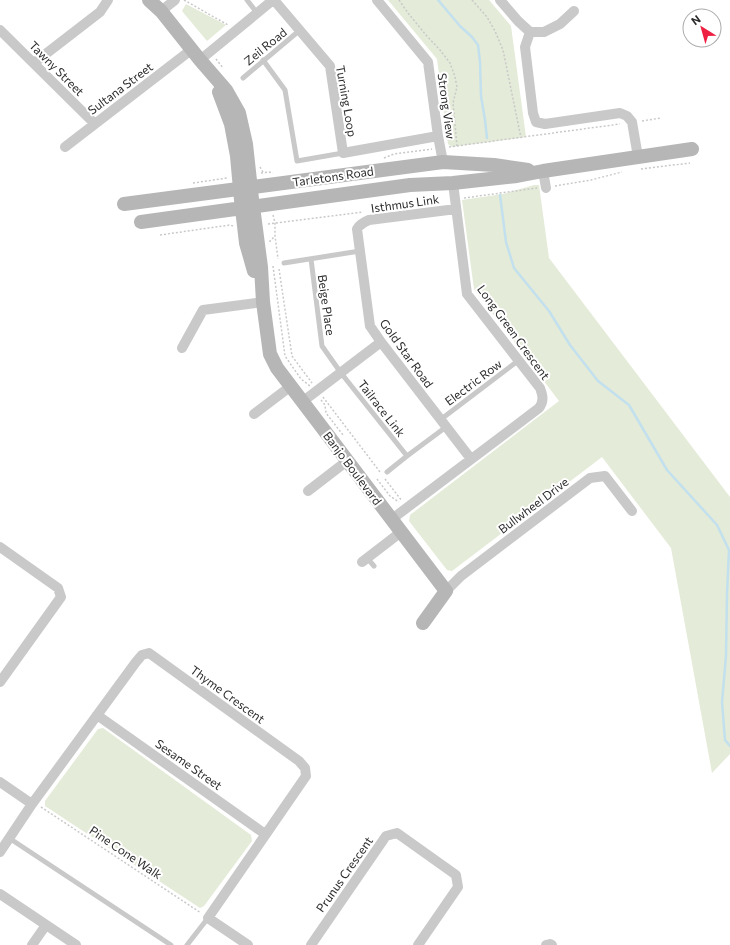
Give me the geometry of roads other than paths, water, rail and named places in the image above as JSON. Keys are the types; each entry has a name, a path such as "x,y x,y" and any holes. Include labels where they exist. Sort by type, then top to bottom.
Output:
{"street":[{"path":"34,63 100,12 108,0"},
{"name":"Banjo Boulevard","path":"149,0 161,12 209,72 226,90 239,113 246,144 246,193 249,227 246,243 263,302 270,354 277,368 446,591"},
{"path":"161,12 174,0"},
{"path":"195,55 237,30 274,0"},
{"name":"Turning Loop","path":"274,0 330,66 343,153 438,136"},
{"name":"Strong View","path":"377,0 428,62 441,155"},
{"path":"500,0 518,21 530,32 544,32 560,24 574,11"},
{"name":"Tawny Street","path":"0,30 95,124"},
{"path":"530,32 525,47 533,113 536,122 545,124 620,113 627,116 632,122 638,163"},
{"name":"Sultana Street","path":"65,147 95,124 195,55"},
{"name":"Tarletons Road","path":"141,222 246,193 441,155 494,165 543,171"},
{"name":"Tarletons Road","path":"124,204 246,193 453,183 517,176 543,171 638,163 691,156"},
{"path":"543,171 546,188"},
{"name":"Long Green Crescent","path":"392,519 539,408 542,404 543,396 540,388 467,294 453,183"},
{"name":"Isthmus Link","path":"359,225 369,220 455,204"},
{"name":"Gold Star Road","path":"359,225 357,229 370,326 471,459"},
{"path":"182,348 203,310 263,302"},
{"path":"302,402 381,342"},
{"path":"254,414 291,386"},
{"path":"308,491 347,461"},
{"name":"Bullwheel Drive","path":"446,591 461,576 590,478 605,476 632,511"},
{"path":"368,562 401,532"},
{"path":"0,547 58,588 61,597 0,682"},
{"path":"423,623 446,591"},
{"name":"Thyme Crescent","path":"0,852 32,804 136,662 142,655 149,653 299,761 305,768 306,776 208,918"},
{"name":"Sesame Street","path":"97,715 265,834"},
{"path":"0,782 32,804"},
{"name":"Prunus Crescent","path":"311,945 386,836 397,833 456,875 458,887 418,945"},
{"path":"0,894 76,945"},
{"path":"208,918 248,945"},
{"path":"32,945 46,925"},
{"path":"546,945 552,945"}],"lane":[{"path":"247,0 257,13"},
{"name":"Zeil Road","path":"243,78 300,30"},
{"path":"263,60 285,90 297,161 343,153"},
{"path":"284,263 360,251"},
{"name":"Beige Place","path":"311,259 322,346 341,373"},
{"name":"Electric Row","path":"387,472 519,360"},
{"name":"Tailrace Link","path":"341,373 407,456"},
{"path":"9,838 171,945"},
{"name":"Thyme Crescent","path":"187,945 208,918"}],"waterway":[{"path":"438,0 478,45 481,96 487,138"},
{"path":"500,195 506,242 514,268 549,311 570,345 598,381 629,405 667,470 717,525 729,550 726,656 722,702 725,740 730,746"}]}
